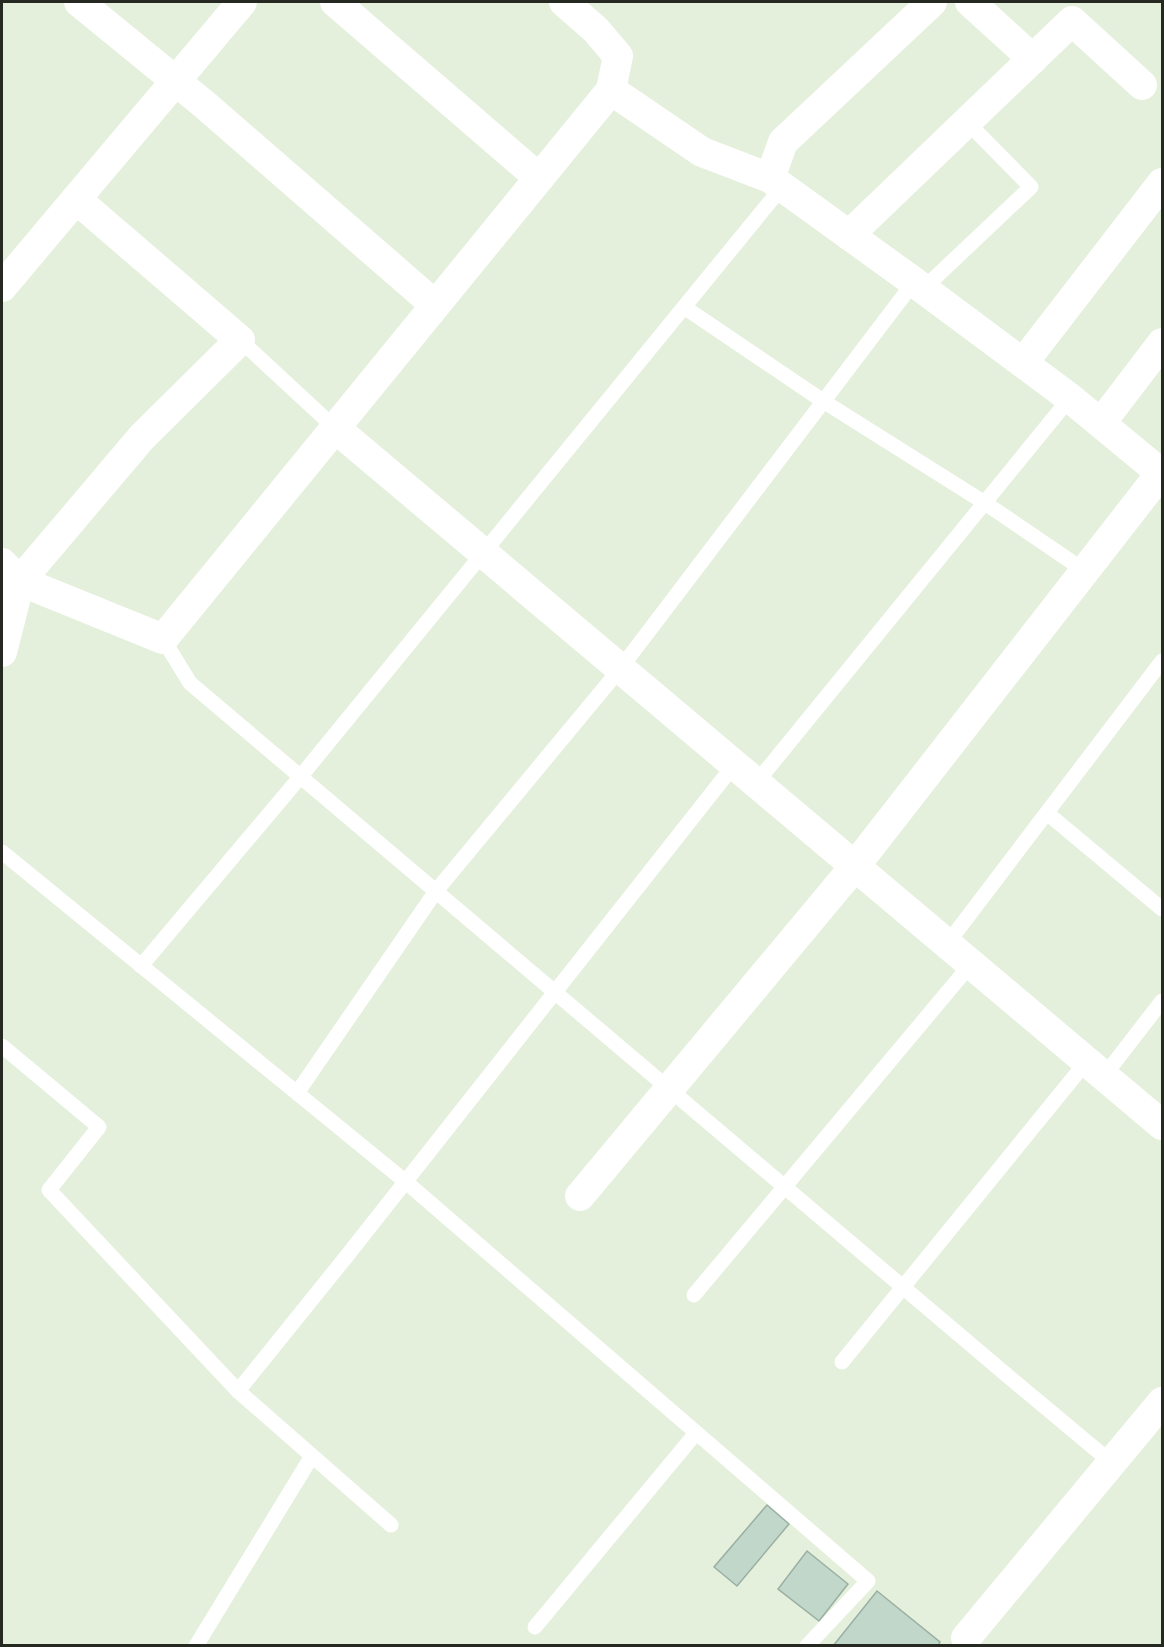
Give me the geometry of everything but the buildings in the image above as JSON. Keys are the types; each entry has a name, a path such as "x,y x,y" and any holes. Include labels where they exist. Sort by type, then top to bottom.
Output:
{"street":[{"path":"79,2 174,80 435,305"},
{"path":"2,287 242,2"},
{"path":"335,2 539,178"},
{"path":"11,572 163,639 611,90 618,56 596,30 564,2"},
{"path":"776,183 783,142 932,2"},
{"path":"970,2 1033,59"},
{"path":"849,235 1072,21 1142,85"},
{"path":"580,1196 855,866 1162,474 1070,398 919,285 776,183 702,152 611,90"},
{"path":"1023,363 1162,183"},
{"path":"2,652 11,572 240,340 76,199"},
{"path":"1101,423 1162,343"},
{"path":"334,428 1162,1125"},
{"path":"966,1643 1162,1402"}],"lane":[{"path":"297,1093 436,891 620,669 823,401 919,285 1031,187 967,122"},
{"path":"141,966 301,776 684,307 776,183"},
{"path":"684,307 823,401 984,503 1085,571"},
{"path":"240,340 334,428"},
{"path":"238,1391 555,992 984,503 1070,398"},
{"path":"163,639 190,683 1112,1463"},
{"path":"947,944 1162,661"},
{"path":"1047,813 1162,909"},
{"path":"2,852 406,1182 868,1581 807,1646"},
{"path":"694,1295 971,964"},
{"path":"842,1362 904,1287 1095,1069 1162,1001"},
{"path":"2,1046 99,1127 49,1190 238,1391 392,1525"},
{"path":"535,1627 696,1433"},
{"path":"196,1646 312,1456"}]}
